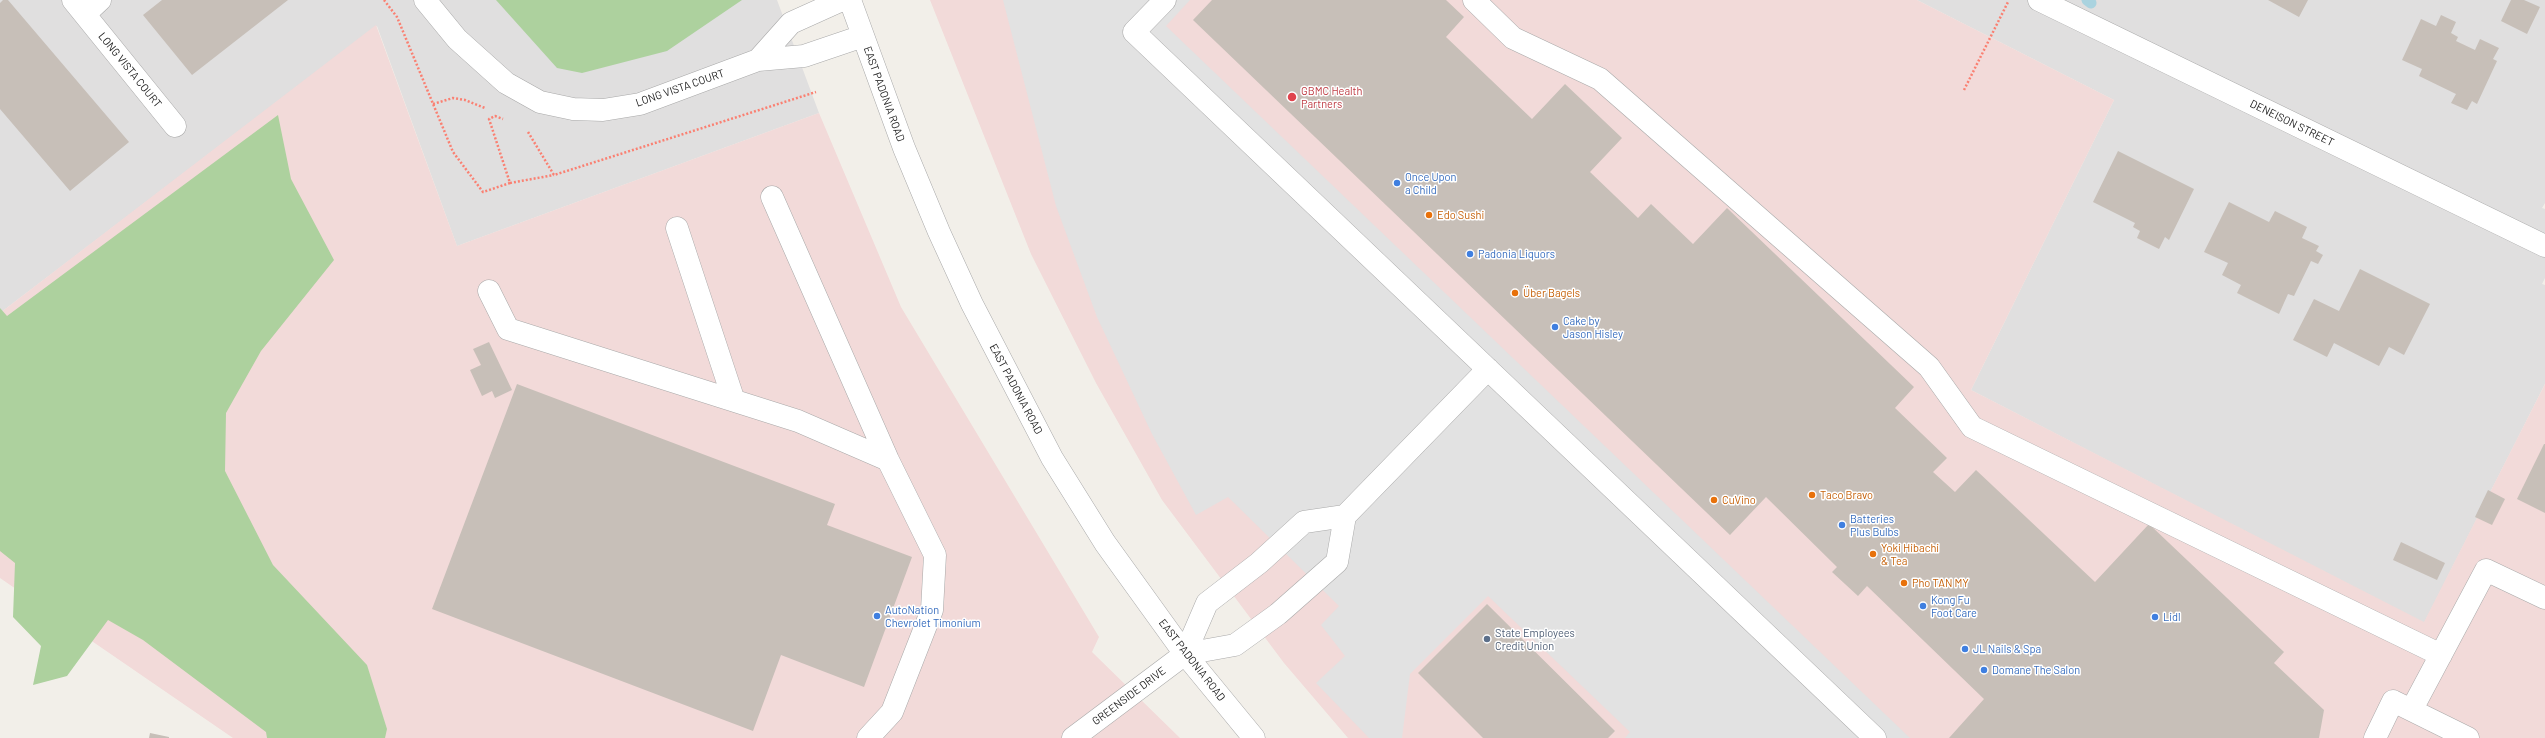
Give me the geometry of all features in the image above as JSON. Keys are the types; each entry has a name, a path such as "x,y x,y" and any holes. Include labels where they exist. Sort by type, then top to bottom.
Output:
{"street":[{"name":"LONG VISTA COURT","path":"425,0 457,40 506,83 540,102 573,109 603,110 640,104 758,60"},
{"path":"758,60 791,23 842,0"},
{"name":"EAST PADONIA ROAD","path":"850,0 904,148 939,232 1004,369 1052,458 1105,543 1185,654 1254,738"},
{"path":"1166,0 1134,32 1875,738"},
{"path":"1474,0 1514,38 1600,79 1929,367 1972,427 2441,655"},
{"name":"DENEISON STREET","path":"2039,0 2545,246"},
{"name":"LONG VISTA COURT","path":"86,5 176,126"},
{"path":"758,60 804,56 863,36"},
{"path":"772,196 888,460 935,555 932,610 892,712 868,738"},
{"path":"677,228 733,398"},
{"path":"490,291 508,329 733,398 798,421 888,460"},
{"path":"1185,654 1235,645 1278,614 1337,562 1345,516 1488,369"},
{"path":"1185,654 1207,603 1259,563 1304,522 1345,516"},
{"path":"2412,709 2486,570 2543,591"},
{"name":"GREENSIDE DRIVE","path":"1073,738 1185,654"},
{"path":"2375,738 2393,701 2412,709 2468,738"}],"path":[{"path":"1964,90 2009,0"},
{"path":"433,104 453,98 465,100 481,106 495,116"},
{"path":"510,183 554,175"}],"shaded area":[{"path":"0,0 777,0 819,113 457,246 377,26 0,313"},
{"path":"930,0 1917,0 2114,100 1971,390 2424,622 2545,384 2545,738 1348,738 1284,663 1162,500 1096,383 1031,254"},
{"path":"1003,0 1190,0 1166,26 1910,738 1625,738 1630,732 1488,596 1410,674 1402,738 1369,738 1316,683 1345,656 1321,625 1339,606 1228,497 1196,515 1152,434 1097,317 1056,206"},
{"path":"1917,0 2545,0 2545,203 2542,208 2545,209 2545,278 2542,284 2545,285 2545,384 2424,623 1971,390 2114,100"},
{"path":"376,25 457,246 819,113 901,307 1099,637 1092,652 1180,738 233,738 0,578 0,313"}],"green space":[{"path":"496,0 742,0 667,51 582,73 557,68"},
{"path":"278,115 291,179 334,260 261,351 226,413 225,471 273,565 367,665 387,729 385,738 267,738 266,732 143,640 108,620 67,676 33,685 41,646 13,617 15,563 0,551 0,308 7,316"}],"building":[{"path":"3,0 8,0 129,142 70,191 0,109 0,3"},
{"path":"162,0 288,0 192,75 143,15"},
{"path":"1212,0 1446,0 1464,17 1446,37 1532,119 1565,84 1622,138 1590,172 1638,218 1651,204 1693,244 1727,208 1914,387 1895,408 1947,458 1933,472 1955,492 1976,470 2095,582 2149,524 2284,652 2274,663 2324,710 2319,738 1949,738 1984,699 1867,586 1858,596 1832,572 1837,567 1766,497 1730,535 1193,20"},
{"path":"2268,0 2308,0 2299,17"},
{"path":"2511,0 2524,0 2540,7 2527,34 2501,21"},
{"path":"2441,15 2456,22 2451,33 2458,37 2456,41 2475,50 2480,39 2499,48 2493,59 2497,61 2477,104 2472,101 2467,110 2451,103 2456,94 2419,76 2422,69 2402,60 2421,19 2436,26"},
{"path":"2118,151 2194,189 2169,240 2165,237 2159,249 2137,238 2140,231 2133,227 2135,223 2093,202"},
{"path":"2229,202 2269,222 2275,211 2307,227 2302,238 2319,246 2316,251 2323,255 2318,264 2311,261 2294,296 2288,294 2279,314 2237,293 2241,285 2222,275 2228,263 2204,252"},
{"path":"2360,269 2430,304 2404,355 2389,347 2379,366 2334,343 2327,357 2293,340 2314,299 2339,311"},
{"path":"489,342 512,390 495,398 492,391 482,396 470,370 481,365 473,349"},
{"path":"517,384 835,504 827,525 912,557 864,687 781,655 753,731 432,609"},
{"path":"2545,444 2545,513 2517,499"},
{"path":"2488,490 2505,499 2492,525 2475,517"},
{"path":"2401,542 2445,563 2437,580 2393,560"},
{"name":"State Employees Credit Union","path":"1487,604 1615,731 1608,738 1483,738 1418,673"},
{"path":"150,733 169,737 169,738 149,738"}],"waterway":[{"path":"2087,0 2091,3"}],"place":[{"name":"GBMC Health Partners","path":"1292,97"},
{"name":"Once Upon a Child","path":"1397,183"},
{"name":"Edo Sushi","path":"1429,215"},
{"name":"Padonia Liquors","path":"1470,254"},
{"name":"Über Bagels","path":"1515,293"},
{"name":"Cake by Jason Hisley","path":"1555,327"},
{"name":"Taco Bravo","path":"1812,495"},
{"name":"CuVino","path":"1714,500"},
{"name":"Batteries Plus Bulbs","path":"1842,525"},
{"name":"Yoki Hibachi & Tea","path":"1873,554"},
{"name":"Pho TAN MY","path":"1904,583"},
{"name":"Kong Fu Foot Care","path":"1923,606"},
{"name":"AutoNation Chevrolet Timonium","path":"877,616"},
{"name":"Lidl","path":"2155,617"},
{"name":"State Employees Credit Union","path":"1487,639"},
{"name":"JL Nails & Spa","path":"1965,649"},
{"name":"Domane The Salon","path":"1984,670"}]}
